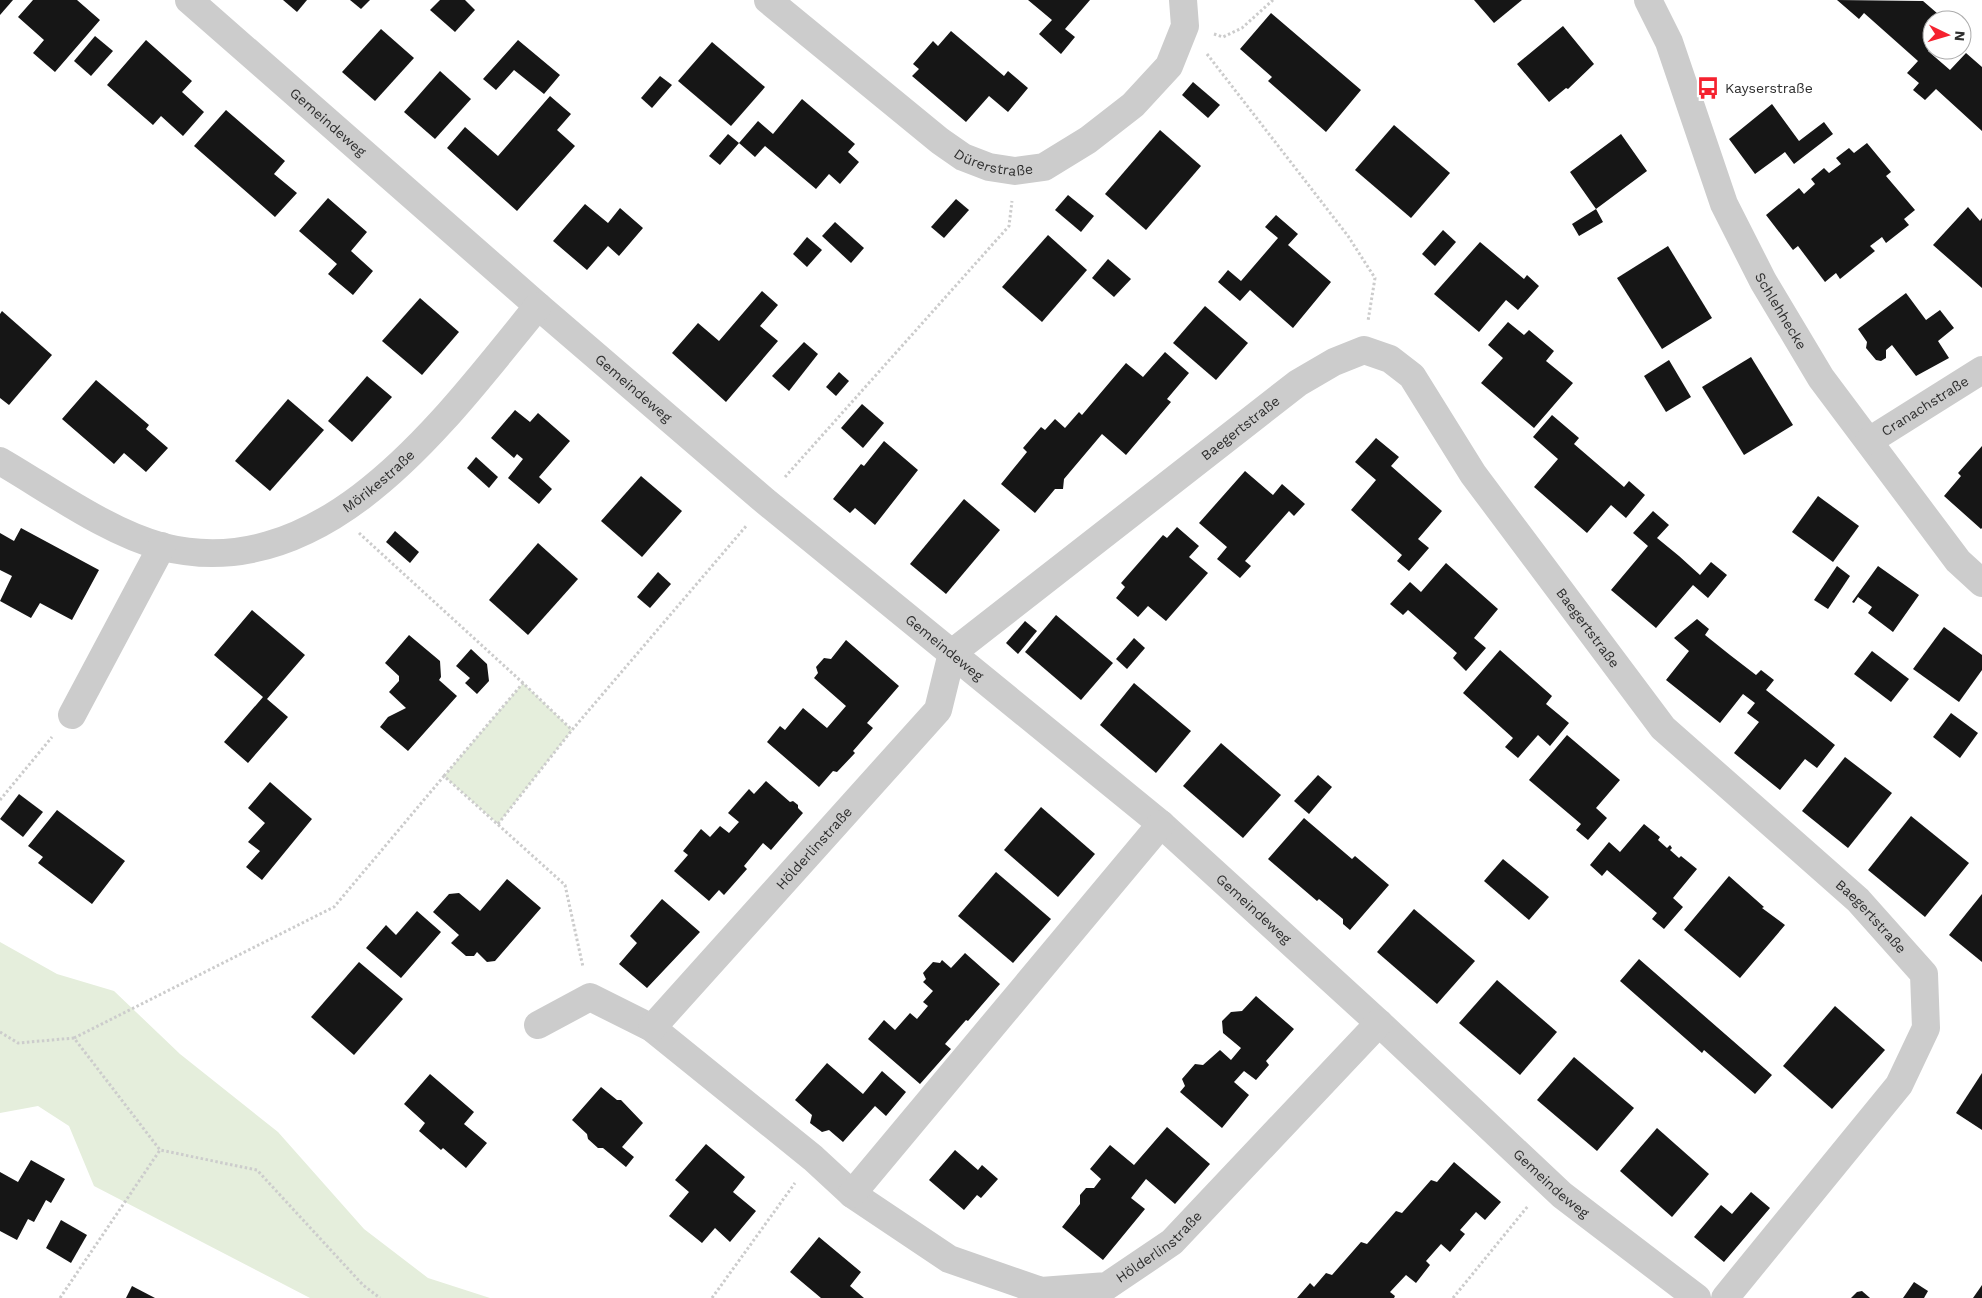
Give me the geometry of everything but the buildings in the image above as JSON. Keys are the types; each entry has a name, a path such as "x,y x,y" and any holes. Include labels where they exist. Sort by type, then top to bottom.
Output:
{"street":[{"name":"Gemeindeweg","path":"188,0 538,306 765,501 1160,824 1379,1023 1548,1182 1697,1298"},
{"name":"Dürerstraße","path":"768,0 940,141 963,157 989,167 1015,171 1044,167 1088,140 1134,105 1169,66 1184,13"},
{"name":"Schlehhecke","path":"1648,0 1669,42 1724,204 1763,281 1821,378 1958,561 1982,583"},
{"name":"Mörikestraße","path":"0,461 108,525 162,546 204,554 234,552 299,536 337,513 384,478 436,430 538,306"},
{"name":"Baegertstraße","path":"952,653 1298,384 1334,362 1364,350 1390,359 1412,376 1473,474 1663,728 1858,900 1924,974 1926,1028 1899,1085 1725,1298"},
{"name":"Cranachstraße","path":"1869,441 1982,370"},
{"path":"72,715 162,546"},
{"name":"Hölderlinstraße","path":"652,1028 938,710 952,653"},
{"path":"852,1194 1160,824"},
{"name":"Hölderlinstraße","path":"590,997 652,1028 813,1158 852,1194 949,1259 1041,1291 1107,1286 1172,1242 1379,1023"},
{"path":"538,1025 590,997"}],"path":[{"path":"1184,13 1223,37 1242,28 1273,0"},
{"path":"1184,13 1348,236 1376,278 1364,350"},
{"path":"498,824 572,730 754,517 765,501 1009,226 1015,171"},
{"path":"337,513 572,730"},
{"path":"0,1032 18,1043 74,1038 334,907 523,683"},
{"path":"0,800 40,750 72,715"},
{"path":"444,776 565,885 590,997"},
{"path":"74,1038 160,1150 257,1170 363,1285 380,1298"},
{"path":"60,1298 160,1150"},
{"path":"712,1298 813,1158"},
{"path":"1453,1298 1548,1182"}],"green space":[{"path":"523,683 572,730 498,824 444,776"},
{"path":"0,942 57,974 114,991 180,1054 278,1132 364,1229 428,1278 490,1298 310,1298 94,1186 69,1126 38,1106 0,1113"}],"place":[{"name":"Kayserstraße","path":"1708,88"}]}
